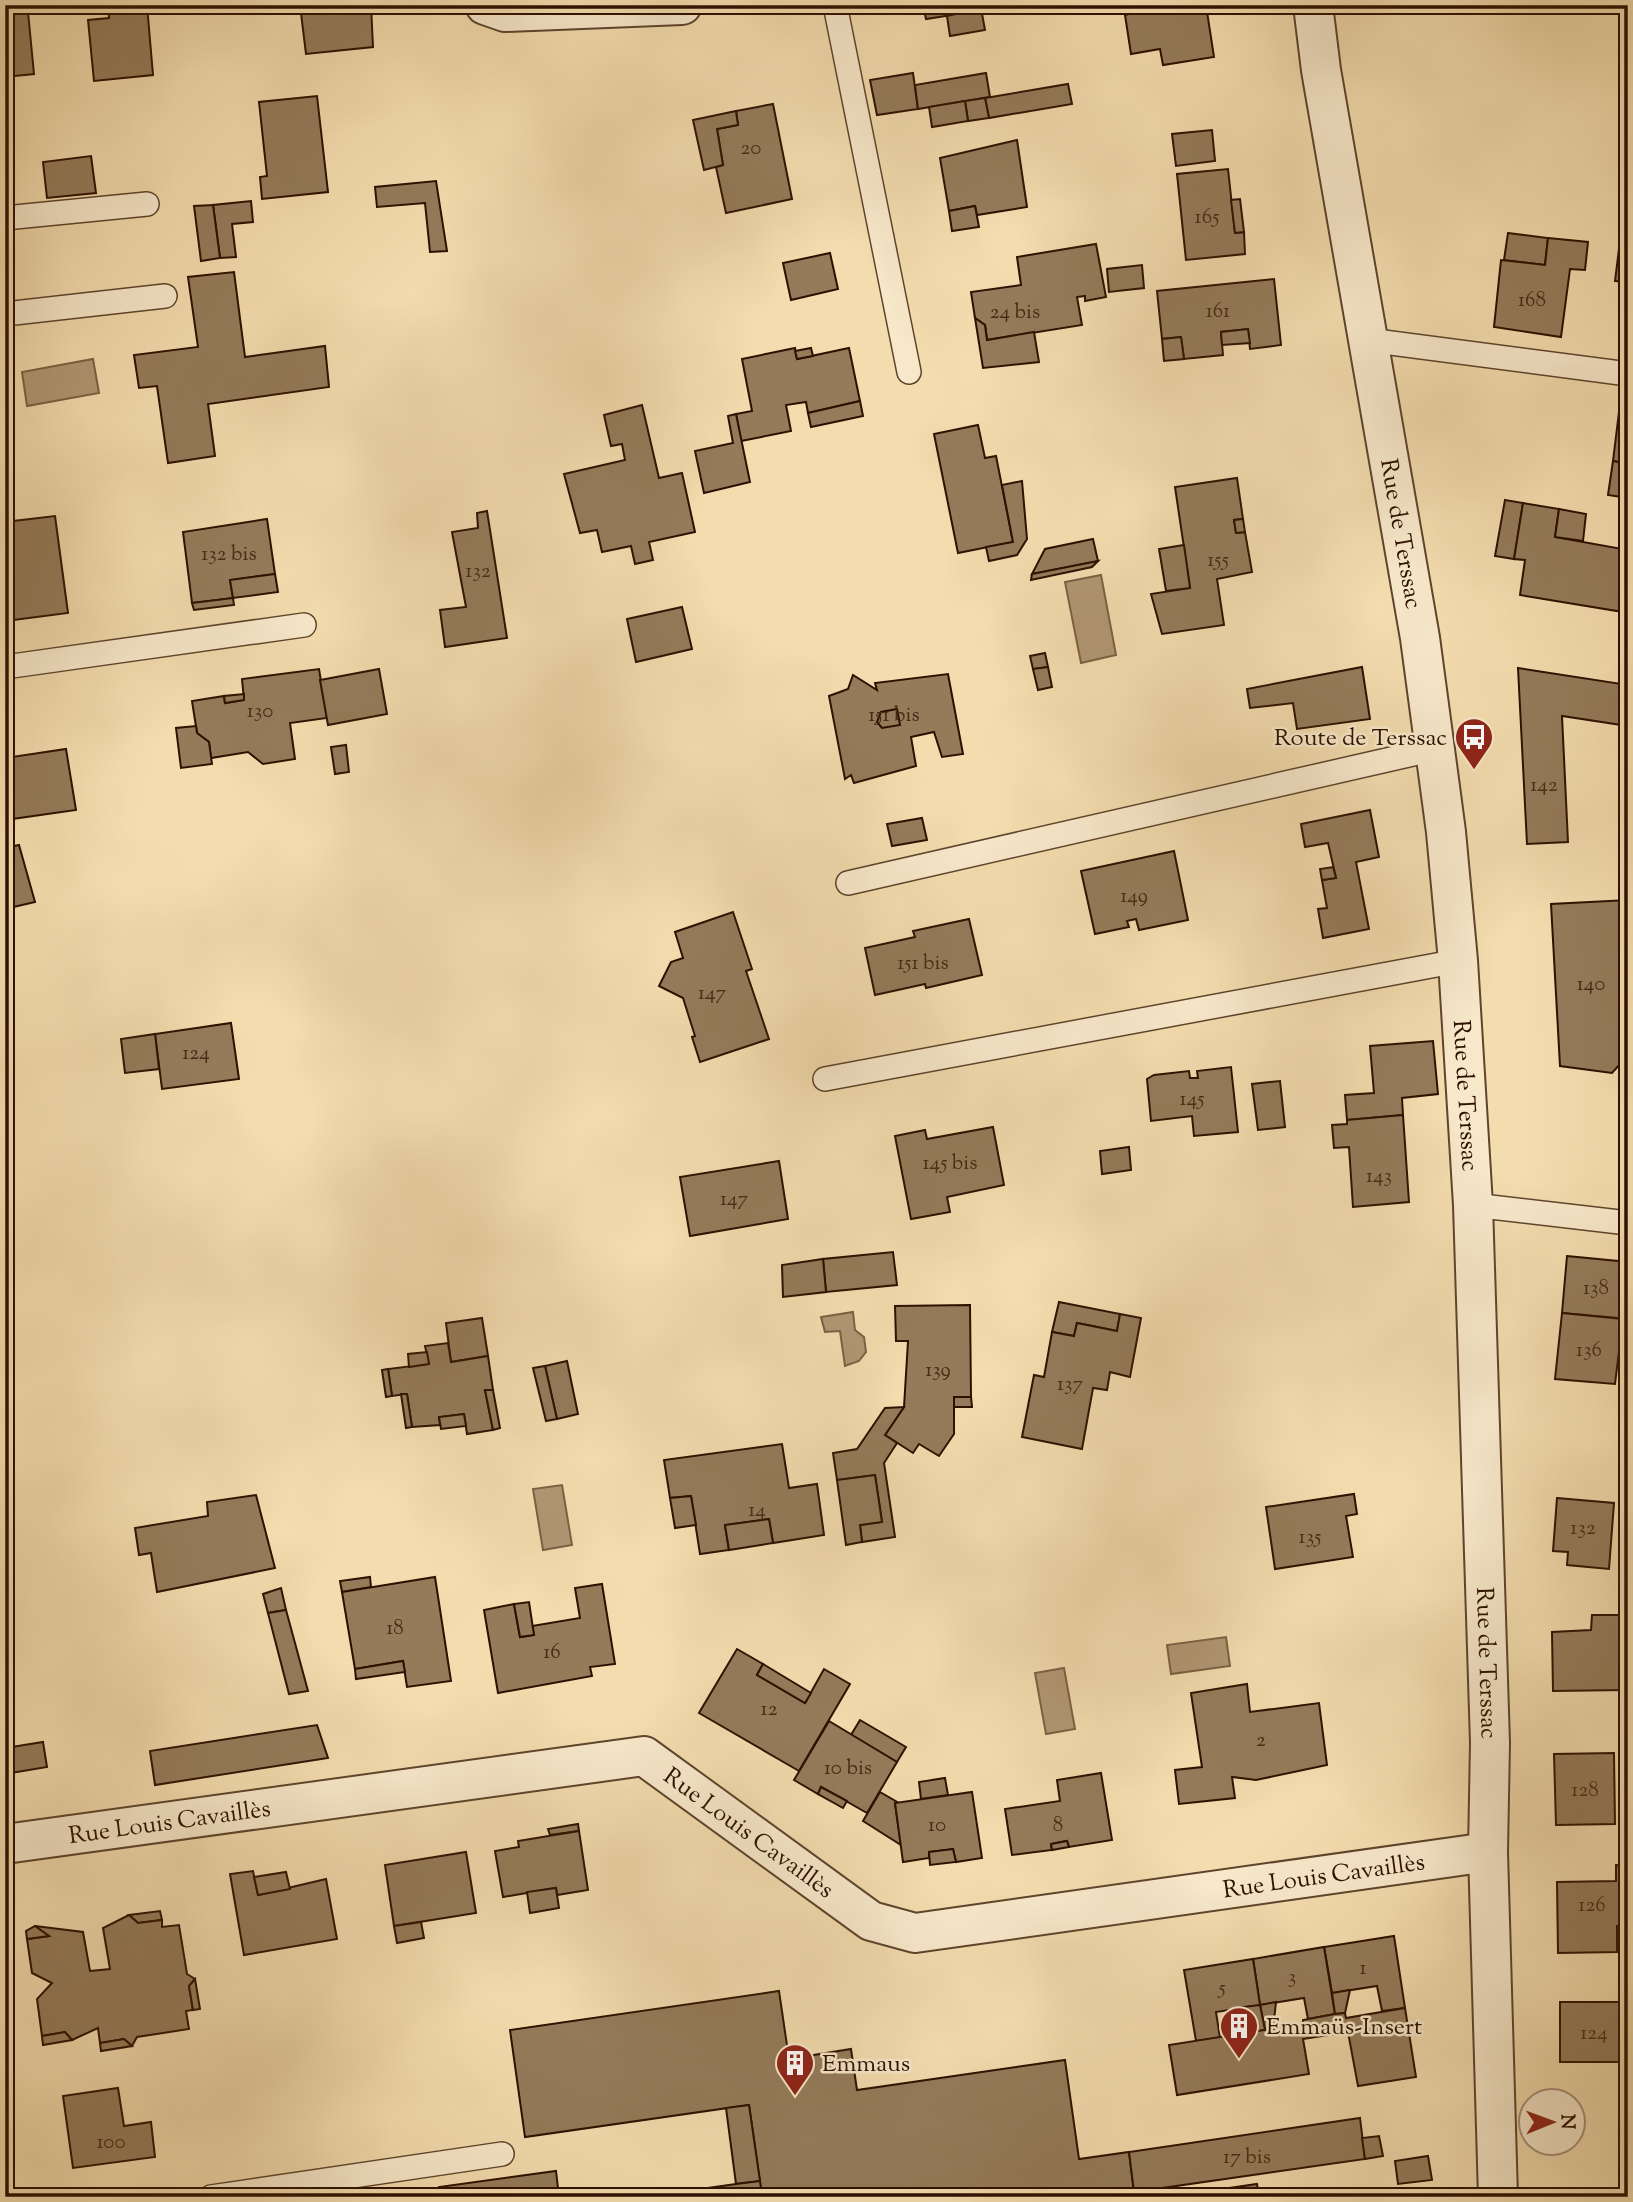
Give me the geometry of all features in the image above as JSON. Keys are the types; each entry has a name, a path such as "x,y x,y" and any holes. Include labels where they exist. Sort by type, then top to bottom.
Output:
{"street":[{"path":"485,5 505,12 682,5"},
{"name":"Rue de Terssac","path":"1312,5 1420,638 1458,961 1473,1205 1490,1742 1488,1852 1498,2197"},
{"name":"Rue Louis Cavaillès","path":"5,1844 644,1756 872,1922 915,1933 1488,1852"}],"lane":[{"path":"835,5 909,372"},
{"path":"5,218 147,204"},
{"path":"5,313 165,296"},
{"path":"1368,340 1628,374"},
{"path":"5,667 304,625"},
{"path":"848,883 1435,749"},
{"path":"825,1079 1458,961"},
{"path":"1473,1205 1628,1223"},
{"path":"211,2197 502,2154"}],"shaded area":[{"path":"93,359 99,393 27,406 22,372"},
{"path":"1101,575 1116,655 1081,663 1065,582"},
{"path":"853,1312 855,1330 864,1337 866,1352 859,1361 845,1366 840,1331 825,1332 821,1317"},
{"path":"562,1485 572,1545 543,1550 533,1489"},
{"path":"1226,1637 1230,1666 1171,1674 1167,1645"},
{"path":"1064,1668 1075,1729 1046,1734 1035,1673"}],"building":[{"path":"108,5 147,5 153,75 94,81 88,20 109,18"},
{"path":"300,5 371,5 373,47 306,54"},
{"path":"923,5 944,5 946,16 926,19"},
{"path":"944,5 999,5 946,16"},
{"path":"1123,5 1145,5 1146,10 1125,15"},
{"path":"1145,5 1206,5 1214,57 1163,65 1160,49 1131,54 1125,15 1146,10"},
{"path":"981,8 985,30 950,36 947,16"},
{"path":"28,12 34,74 5,77 5,13"},
{"path":"913,73 918,109 877,115 870,80"},
{"path":"986,73 990,97 918,109 915,85"},
{"path":"1068,84 1072,104 989,118 985,98"},
{"path":"317,96 328,192 262,199 260,177 267,176 259,102"},
{"path":"985,98 989,118 968,121 965,101"},
{"path":"965,101 968,121 932,127 929,107"},
{"path":"773,104 792,199 726,213 716,167 723,165 717,129 738,125 736,111"},
{"path":"736,111 738,125 717,129 723,165 704,170 693,120"},
{"path":"1212,130 1215,161 1176,166 1172,134"},
{"path":"1017,140 1027,207 977,215 975,206 949,211 940,158"},
{"path":"91,156 96,193 47,198 43,162"},
{"path":"1228,169 1235,233 1244,232 1245,254 1186,260 1177,174"},
{"path":"436,181 447,251 430,252 425,203 377,207 375,187"},
{"path":"1240,199 1244,232 1235,233 1231,200"},
{"path":"251,201 253,222 232,224 236,257 220,258 213,205"},
{"path":"213,205 220,258 201,261 194,206"},
{"path":"975,206 979,227 952,231 949,211"},
{"path":"1508,233 1548,238 1545,265 1504,260"},
{"path":"1621,233 1628,234 1628,282 1615,281"},
{"path":"1548,238 1588,242 1585,270 1570,269 1561,337 1494,327 1501,260 1545,265"},
{"path":"1096,244 1106,297 1085,301 1085,296 1077,297 1082,325 987,340 985,325 975,318 971,292 1021,285 1017,257"},
{"path":"830,253 838,289 791,300 783,263"},
{"path":"1142,265 1144,288 1109,292 1107,269"},
{"path":"234,272 245,357 325,346 329,387 208,404 215,456 168,463 157,386 139,388 134,355 198,347 188,277"},
{"path":"1274,279 1281,345 1250,349 1248,329 1221,332 1223,355 1184,359 1181,337 1162,339 1157,291"},
{"path":"975,318 985,325 987,340 1034,332 1039,362 983,368"},
{"path":"1248,329 1250,343 1222,345 1221,332"},
{"path":"1181,337 1184,359 1164,361 1162,339"},
{"path":"795,348 797,359 849,348 860,401 808,413 806,402 786,405 791,431 741,441 736,414 752,411 742,359"},
{"path":"811,348 813,356 797,359 795,351"},
{"path":"860,401 863,416 811,427 808,413"},
{"path":"642,405 659,478 682,473 695,532 649,542 653,560 635,564 631,546 602,552 597,530 580,533 564,474 625,460 622,444 611,446 604,415"},
{"path":"1619,412 1628,413 1628,435 1623,463 1613,461"},
{"path":"736,414 750,482 704,493 695,451 733,443 728,416"},
{"path":"978,425 985,458 996,456 1013,542 958,553 934,434"},
{"path":"1628,435 1628,498 1608,495 1613,461 1623,463"},
{"path":"1237,478 1243,519 1234,520 1236,533 1245,532 1252,572 1217,579 1224,625 1162,634 1151,594 1190,588 1175,487"},
{"path":"1022,481 1027,539 1017,555 989,561 986,547 1013,542 1002,485"},
{"path":"1505,500 1523,503 1514,559 1495,556"},
{"path":"1523,503 1559,509 1555,537 1628,550 1628,583 1623,612 1520,595 1525,560 1514,559"},
{"path":"1559,509 1586,514 1583,541 1555,537"},
{"path":"487,511 507,638 445,647 440,610 466,607 452,532 478,528 477,513"},
{"path":"55,516 68,613 5,621 5,522"},
{"path":"267,519 275,574 230,580 233,598 192,603 183,532"},
{"path":"1243,519 1245,532 1236,533 1234,520"},
{"path":"1093,539 1098,561 1032,574 1045,549"},
{"path":"1184,545 1190,588 1166,591 1159,549"},
{"path":"1098,561 1092,567 1031,580 1032,574"},
{"path":"275,574 278,592 233,598 230,580"},
{"path":"233,598 234,605 194,610 192,603"},
{"path":"682,607 692,649 636,662 627,619"},
{"path":"1045,653 1048,667 1033,669 1030,656"},
{"path":"1048,667 1052,687 1038,690 1033,669"},
{"path":"1362,667 1370,719 1297,729 1293,703 1250,708 1247,689"},
{"path":"1518,668 1628,685 1628,726 1562,716 1568,842 1527,844"},
{"path":"319,669 327,718 290,723 295,759 263,764 248,752 211,758 209,742 197,733 192,701 224,696 225,703 244,700 242,679"},
{"path":"379,669 387,714 328,725 320,680"},
{"path":"948,674 963,754 942,757 934,732 911,737 916,766 854,783 851,775 845,779 829,696 848,689 853,675 877,690 875,683"},
{"path":"244,694 244,700 225,703 224,696"},
{"path":"897,709 900,725 882,728 877,722 881,712"},
{"path":"196,726 197,733 209,742 212,764 181,768 176,728"},
{"path":"346,745 349,772 335,774 331,747"},
{"path":"66,749 76,810 5,820 5,758"},
{"path":"1370,810 1379,857 1356,862 1369,929 1323,938 1318,909 1327,908 1322,880 1336,878 1328,843 1305,847 1301,824"},
{"path":"922,818 927,840 892,846 887,824"},
{"path":"19,845 35,902 5,909 5,848"},
{"path":"1174,851 1188,920 1139,930 1136,919 1127,921 1129,927 1095,934 1081,871"},
{"path":"1333,867 1336,878 1322,880 1320,869"},
{"path":"1628,900 1628,1067 1622,1062 1612,1073 1560,1066 1551,904"},
{"path":"733,912 752,969 746,971 769,1039 700,1062 683,998 659,986 671,962 683,958 675,932"},
{"path":"969,919 982,975 926,988 925,984 875,995 865,948 915,937 913,931"},
{"path":"231,1023 239,1079 162,1089 155,1034"},
{"path":"155,1034 159,1069 125,1073 121,1039"},
{"path":"1433,1041 1438,1094 1402,1098 1403,1115 1347,1120 1345,1095 1374,1093 1370,1046"},
{"path":"1231,1067 1238,1132 1194,1136 1192,1116 1151,1121 1147,1079 1154,1075 1189,1071 1190,1078 1198,1078 1197,1071"},
{"path":"1280,1081 1285,1127 1258,1130 1252,1084"},
{"path":"1403,1115 1409,1202 1353,1207 1349,1147 1334,1148 1332,1125 1347,1124 1347,1120"},
{"path":"993,1127 1004,1185 947,1197 950,1212 911,1219 895,1136 925,1130 927,1139"},
{"path":"1129,1147 1131,1170 1102,1174 1100,1151"},
{"path":"779,1161 788,1219 690,1236 680,1177"},
{"path":"893,1252 897,1285 826,1292 823,1259"},
{"path":"1567,1256 1628,1262 1628,1319 1562,1313"},
{"path":"823,1259 826,1292 783,1297 782,1265"},
{"path":"1059,1302 1120,1314 1117,1331 1077,1323 1074,1336 1052,1332"},
{"path":"970,1305 971,1397 954,1397 954,1434 939,1456 919,1444 913,1453 885,1435 904,1407 908,1341 896,1341 895,1306"},
{"path":"1562,1313 1623,1319 1615,1384 1555,1379"},
{"path":"1120,1314 1141,1318 1130,1377 1110,1372 1107,1390 1093,1388 1082,1449 1022,1437 1034,1375 1044,1377 1052,1332 1074,1336 1077,1323 1117,1331"},
{"path":"482,1318 488,1356 451,1362 446,1323"},
{"path":"448,1343 451,1362 488,1356 493,1390 485,1390 493,1430 467,1434 464,1414 439,1417 440,1425 412,1427 407,1394 392,1396 388,1369 429,1364 425,1346"},
{"path":"427,1352 429,1364 409,1367 408,1354"},
{"path":"567,1361 578,1414 557,1419 545,1366"},
{"path":"545,1366 557,1419 546,1421 533,1368"},
{"path":"388,1369 392,1396 386,1397 382,1370"},
{"path":"485,1390 493,1390 500,1428 493,1430"},
{"path":"401,1394 407,1394 412,1427 406,1428"},
{"path":"954,1397 971,1397 972,1407 954,1407"},
{"path":"904,1407 885,1435 897,1443 884,1463 895,1537 862,1542 860,1525 882,1522 875,1475 837,1480 833,1453 857,1449 885,1408"},
{"path":"464,1414 466,1426 441,1429 439,1417"},
{"path":"782,1444 789,1488 817,1484 824,1535 773,1543 769,1519 725,1525 729,1550 700,1554 691,1496 670,1498 664,1460"},
{"path":"875,1475 882,1522 860,1525 862,1542 846,1545 837,1480"},
{"path":"1354,1494 1357,1514 1346,1516 1353,1557 1275,1569 1266,1507"},
{"path":"256,1495 275,1568 157,1592 151,1553 139,1555 135,1528 208,1516 207,1502"},
{"path":"691,1496 696,1525 675,1528 670,1498"},
{"path":"1557,1498 1614,1503 1609,1569 1567,1565 1568,1552 1553,1551"},
{"path":"769,1519 773,1543 729,1550 725,1525"},
{"path":"370,1577 371,1587 342,1592 340,1581"},
{"path":"435,1577 451,1681 407,1687 403,1661 355,1669 342,1592"},
{"path":"602,1584 615,1664 590,1667 592,1676 498,1693 484,1610 514,1604 520,1637 534,1635 532,1626 580,1618 575,1588"},
{"path":"281,1588 286,1610 268,1613 263,1594"},
{"path":"529,1602 534,1635 520,1637 514,1604"},
{"path":"286,1610 308,1691 289,1694 268,1613"},
{"path":"1592,1615 1625,1615 1626,1690 1553,1691 1552,1632 1591,1630"},
{"path":"737,1649 763,1664 757,1675 805,1703 824,1669 850,1684 799,1771 699,1713"},
{"path":"403,1661 405,1672 356,1679 355,1669"},
{"path":"763,1664 811,1693 805,1703 757,1675"},
{"path":"1247,1684 1250,1712 1319,1703 1327,1765 1256,1780 1232,1777 1235,1798 1179,1804 1175,1770 1202,1767 1191,1693"},
{"path":"860,1720 906,1747 897,1762 851,1735"},
{"path":"829,1721 897,1762 867,1813 821,1787 818,1794 794,1780"},
{"path":"317,1725 328,1758 155,1785 150,1751"},
{"path":"43,1742 47,1767 5,1774 5,1748"},
{"path":"1614,1753 1615,1824 1556,1825 1554,1754"},
{"path":"1101,1773 1112,1840 1069,1847 1067,1841 1051,1844 1052,1850 1012,1855 1005,1809 1060,1801 1057,1780"},
{"path":"945,1778 948,1795 921,1799 919,1782"},
{"path":"821,1787 847,1801 843,1808 818,1794"},
{"path":"880,1792 899,1803 895,1803 901,1845 863,1821"},
{"path":"972,1792 982,1858 956,1862 953,1849 929,1852 929,1858 903,1862 895,1803"},
{"path":"578,1824 579,1831 550,1835 548,1829"},
{"path":"579,1831 588,1890 557,1895 556,1888 503,1897 495,1851 519,1847 518,1841"},
{"path":"1067,1841 1069,1847 1052,1850 1051,1844"},
{"path":"953,1849 956,1862 930,1865 929,1852"},
{"path":"466,1852 476,1913 394,1926 385,1865"},
{"path":"1616,1865 1628,1866 1628,1926 1617,1926 1617,1952 1558,1953 1557,1882 1616,1881"},
{"path":"253,1871 258,1895 326,1879 337,1939 244,1955 230,1874"},
{"path":"286,1872 290,1889 258,1895 254,1877"},
{"path":"556,1888 559,1908 530,1913 527,1892"},
{"path":"160,1911 162,1920 138,1923 129,1915"},
{"path":"129,1915 138,1923 162,1920 162,1927 179,1925 187,1974 195,1979 189,1986 193,2010 186,2011 189,2029 137,2037 132,2046 124,2039 100,2043 98,2028 72,2040 65,2032 42,2036 37,1999 52,1983 32,1973 27,1939 49,1936 35,1926 83,1932 90,1971 110,1969 103,1928"},
{"path":"421,1922 424,1938 397,1943 394,1926"},
{"path":"35,1926 49,1936 27,1939 26,1931"},
{"path":"1394,1936 1405,2008 1382,2011 1377,1986 1332,1993 1324,1947"},
{"path":"1324,1947 1335,2014 1308,2019 1304,1998 1260,2005 1253,1959"},
{"path":"1253,1959 1260,2005 1216,2012 1220,2038 1196,2041 1184,1970"},
{"path":"195,1979 200,2009 193,2010 189,1986"},
{"path":"1350,1990 1345,2013 1335,2014 1332,1993"},
{"name":"Emmaus","path":"779,1991 789,2059 851,2049 857,2090 1065,2060 1079,2159 1129,2152 1134,2192 1101,2197 762,2197 749,2105 525,2137 510,2030"},
{"path":"1276,2002 1273,2029 1265,2030 1260,2005"},
{"path":"1560,2002 1628,2002 1628,2062 1560,2062"},
{"path":"1260,2005 1265,2030 1256,2032 1243,2007"},
{"name":"Emmaüs-Insert","path":"1405,2008 1416,2077 1358,2086 1348,2032 1303,2039 1309,2074 1177,2095 1169,2045 1303,2024 1303,2020 1335,2014 1345,2013 1346,2018"},
{"path":"65,2032 72,2040 43,2045 42,2036"},
{"path":"124,2039 132,2046 101,2051 100,2043"},
{"path":"118,2088 124,2126 151,2122 155,2157 73,2168 63,2096"},
{"path":"749,2105 760,2181 736,2184 726,2108"},
{"path":"1360,2118 1365,2159 1134,2192 1129,2152"},
{"path":"1379,2136 1383,2156 1365,2159 1362,2138"},
{"path":"1428,2156 1432,2180 1398,2184 1395,2161"},
{"path":"556,2171 559,2197 441,2197 439,2187"},
{"path":"760,2181 762,2197 651,2196 736,2184"},
{"path":"1257,2184 1259,2197 1168,2197"}],"place":[{"name":"Route de Terssac","path":"1474,771"},
{"name":"Emmaüs-Insert","path":"1239,2060"},
{"name":"Emmaus","path":"795,2097"}]}
